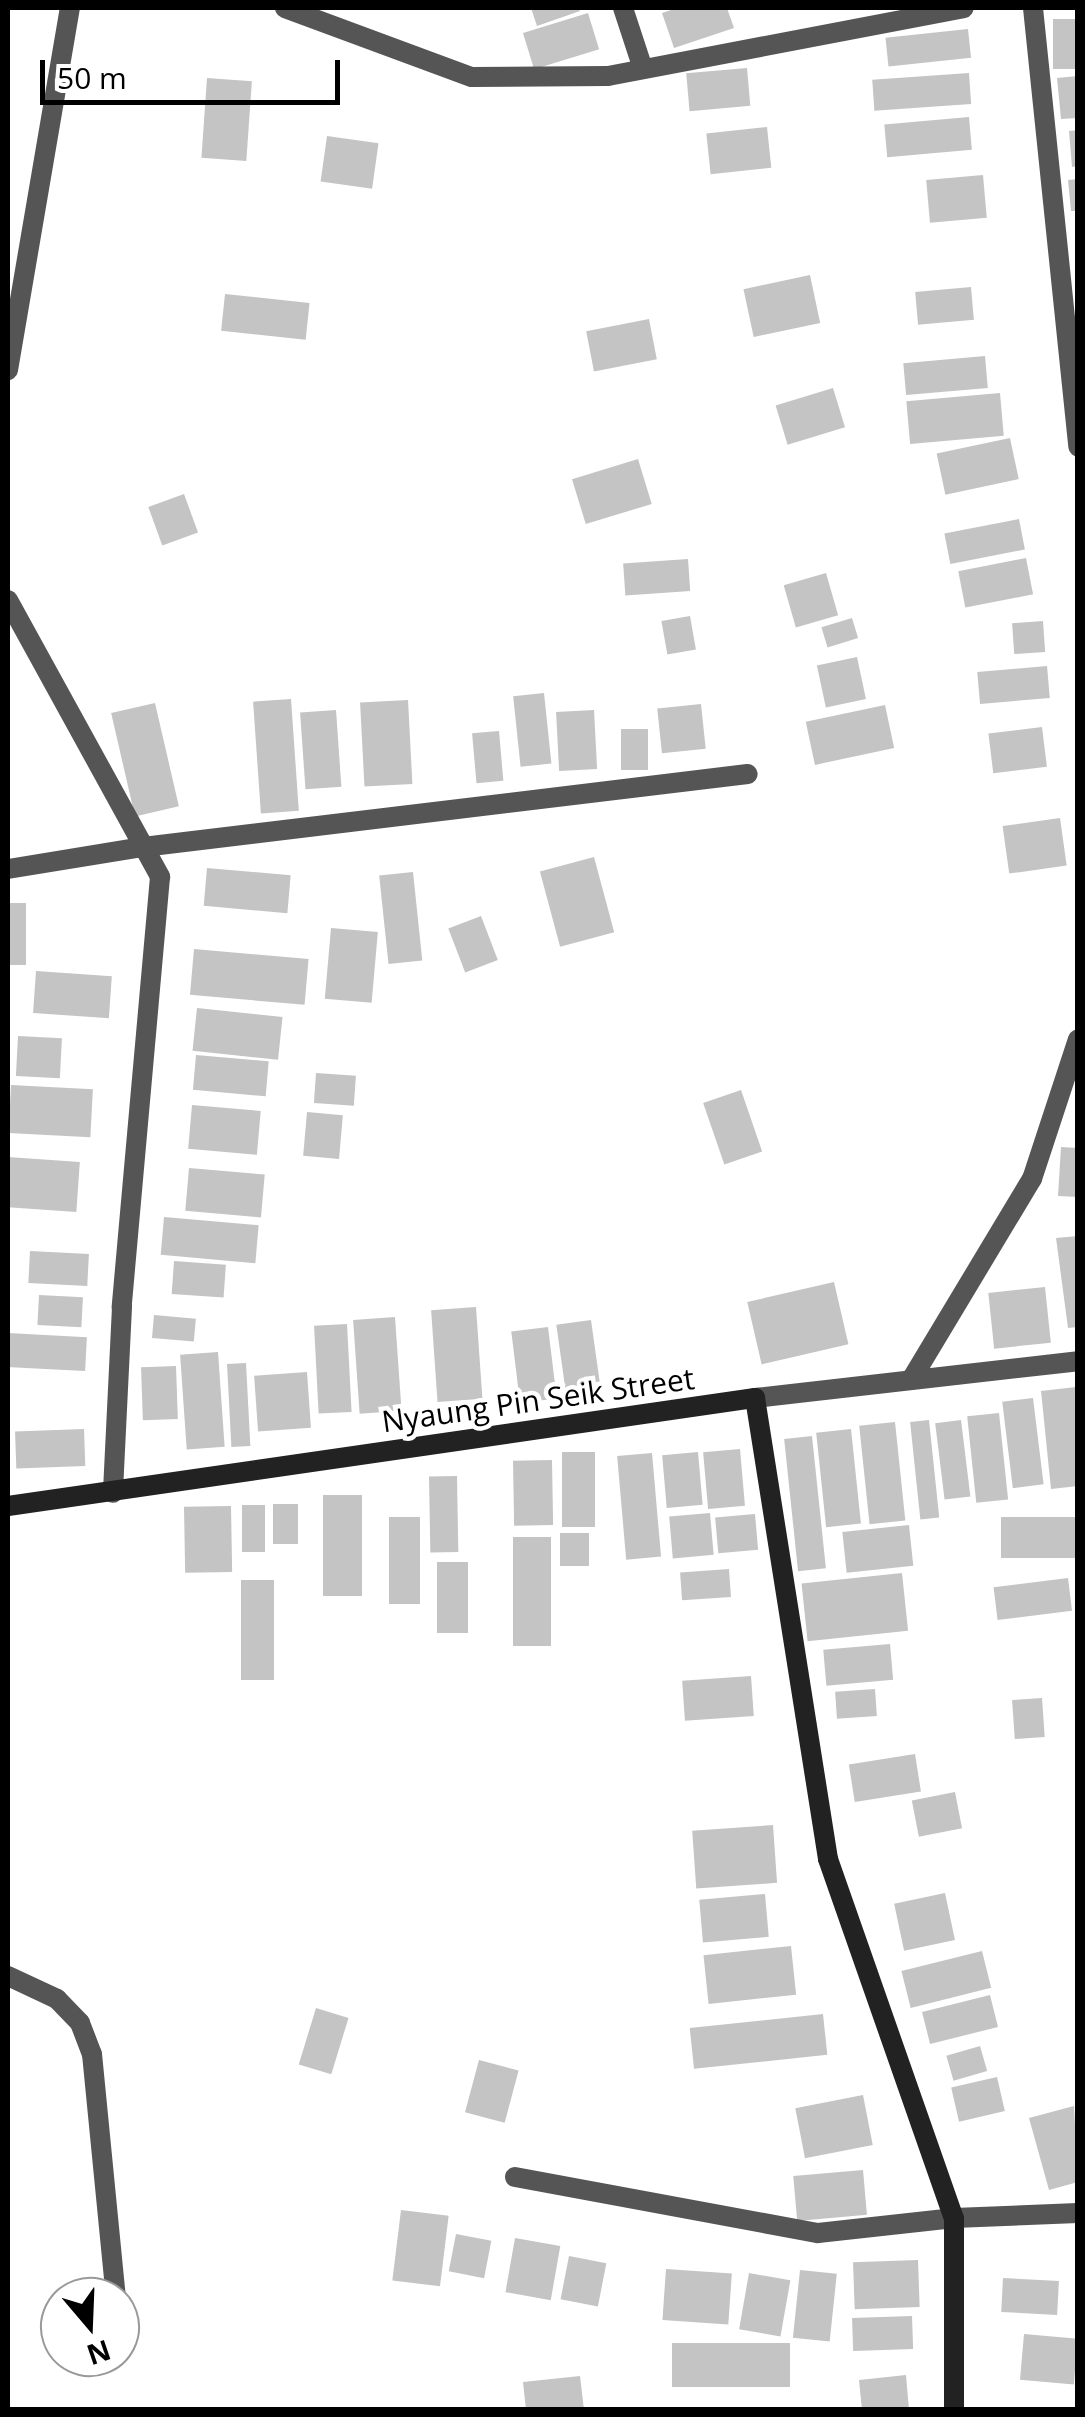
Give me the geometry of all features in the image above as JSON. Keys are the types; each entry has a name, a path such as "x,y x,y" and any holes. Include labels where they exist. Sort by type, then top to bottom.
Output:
{"street":[{"path":"8,370 70,8"},
{"path":"285,8 472,77 608,76 964,8"},
{"path":"623,8 644,69"},
{"path":"1033,8 1078,447"},
{"path":"8,600 160,877 122,1307 112,1493"},
{"path":"8,869 143,847 748,774"},
{"path":"911,1380 1032,1180 1078,1039"},
{"name":"Nyaung Pin Seik Street","path":"8,1506 754,1398 1078,1361"},
{"path":"754,1398 828,1859 954,2218 954,2410"},
{"path":"8,1976 57,1999 80,2023 92,2054 114,2277"},
{"path":"515,2177 818,2234 954,2218 1078,2213"}],"building":[{"path":"531,8 578,8 580,11 537,26"},
{"path":"677,8 727,8 734,28 674,48 662,13"},
{"path":"588,13 599,49 534,69 523,33"},
{"path":"1053,19 1078,19 1078,69 1053,69"},
{"path":"968,29 971,58 888,67 885,38"},
{"path":"747,68 750,106 690,111 686,73"},
{"path":"969,73 971,104 874,111 872,80"},
{"path":"1078,76 1078,118 1061,119 1057,78"},
{"path":"207,78 252,81 246,161 201,158"},
{"path":"969,117 972,150 887,157 884,124"},
{"path":"767,127 771,168 711,174 706,133"},
{"path":"1078,130 1078,166 1072,167 1069,131"},
{"path":"327,136 378,143 372,189 321,182"},
{"path":"983,175 987,218 930,223 926,180"},
{"path":"1078,179 1078,211 1071,211 1068,180"},
{"path":"810,275 820,323 754,337 743,289"},
{"path":"971,287 974,320 918,325 915,292"},
{"path":"225,294 310,303 306,340 221,331"},
{"path":"649,319 657,359 594,371 586,331"},
{"path":"985,356 988,388 906,395 903,363"},
{"path":"833,388 845,427 788,445 776,406"},
{"path":"1000,393 1004,436 910,444 906,401"},
{"path":"1010,438 1019,479 945,495 937,454"},
{"path":"638,459 652,504 586,524 572,479"},
{"path":"184,494 198,533 162,546 148,507"},
{"path":"1019,519 1025,549 950,564 944,534"},
{"path":"1026,558 1033,594 965,607 958,571"},
{"path":"688,559 690,591 625,595 623,564"},
{"path":"826,573 838,615 796,627 784,585"},
{"path":"690,616 696,649 667,655 661,621"},
{"path":"852,618 858,638 828,647 821,627"},
{"path":"1043,621 1045,652 1014,654 1012,623"},
{"path":"857,657 866,699 826,708 817,666"},
{"path":"1047,666 1050,698 980,704 977,672"},
{"path":"544,693 551,764 521,767 513,696"},
{"path":"291,699 299,811 261,813 253,702"},
{"path":"408,700 412,784 364,786 360,703"},
{"path":"155,703 179,806 135,816 111,713"},
{"path":"701,704 706,749 662,753 657,709"},
{"path":"885,705 894,748 815,765 806,722"},
{"path":"336,710 341,787 305,789 300,713"},
{"path":"594,710 597,769 559,771 556,712"},
{"path":"1042,727 1047,767 993,773 988,734"},
{"path":"621,729 648,729 648,770 621,770"},
{"path":"499,731 503,781 476,783 472,733"},
{"path":"1060,818 1067,866 1009,874 1003,826"},
{"path":"594,857 614,932 560,947 540,871"},
{"path":"207,868 291,875 287,913 204,906"},
{"path":"413,872 422,961 388,964 379,876"},
{"path":"8,903 26,903 26,965 8,965"},
{"path":"481,916 498,960 465,972 448,929"},
{"path":"331,928 378,932 372,1003 325,999"},
{"path":"194,949 309,959 305,1005 190,995"},
{"path":"36,971 112,976 109,1018 33,1013"},
{"path":"197,1008 283,1017 278,1060 193,1051"},
{"path":"18,1036 62,1038 60,1078 16,1076"},
{"path":"196,1055 269,1061 266,1096 193,1090"},
{"path":"316,1073 356,1076 354,1106 314,1103"},
{"path":"11,1085 93,1089 90,1137 8,1133"},
{"path":"741,1090 762,1151 724,1164 703,1103"},
{"path":"192,1105 261,1111 257,1155 188,1149"},
{"path":"307,1112 343,1115 339,1159 303,1156"},
{"path":"1061,1147 1078,1148 1078,1197 1058,1196"},
{"path":"8,1157 80,1162 76,1212 8,1207"},
{"path":"189,1168 265,1175 261,1217 185,1211"},
{"path":"164,1217 259,1225 255,1263 161,1255"},
{"path":"1078,1236 1078,1327 1068,1328 1056,1238"},
{"path":"30,1251 89,1254 87,1286 28,1283"},
{"path":"174,1261 226,1265 224,1298 172,1294"},
{"path":"834,1282 848,1344 762,1364 747,1302"},
{"path":"1045,1287 1051,1343 994,1349 988,1293"},
{"path":"39,1295 83,1297 81,1327 37,1325"},
{"path":"476,1307 482,1399 438,1402 431,1310"},
{"path":"154,1315 196,1319 194,1342 152,1338"},
{"path":"395,1317 402,1411 360,1414 353,1320"},
{"path":"591,1320 601,1390 566,1395 556,1325"},
{"path":"347,1324 352,1412 319,1414 314,1326"},
{"path":"548,1327 557,1398 520,1403 511,1332"},
{"path":"8,1333 87,1337 85,1371 8,1367"},
{"path":"218,1352 225,1447 187,1449 180,1355"},
{"path":"246,1363 250,1446 231,1447 227,1364"},
{"path":"176,1366 178,1419 143,1420 141,1367"},
{"path":"307,1372 311,1428 258,1432 254,1376"},
{"path":"1076,1387 1078,1486 1051,1489 1041,1391"},
{"path":"1033,1398 1044,1484 1013,1488 1002,1402"},
{"path":"999,1413 1008,1500 976,1503 967,1416"},
{"path":"929,1420 939,1517 920,1519 910,1422"},
{"path":"961,1420 970,1496 945,1500 935,1423"},
{"path":"895,1422 905,1520 870,1524 859,1426"},
{"path":"84,1429 85,1466 16,1468 15,1431"},
{"path":"851,1429 861,1523 826,1527 816,1433"},
{"path":"812,1436 826,1568 798,1571 784,1439"},
{"path":"740,1449 745,1506 708,1509 703,1452"},
{"path":"562,1452 595,1452 595,1527 562,1527"},
{"path":"698,1452 703,1505 667,1508 662,1455"},
{"path":"652,1453 661,1557 626,1560 617,1456"},
{"path":"552,1460 553,1525 514,1526 513,1461"},
{"path":"429,1476 457,1476 458,1552 430,1552"},
{"path":"323,1495 362,1495 362,1596 323,1596"},
{"path":"273,1504 298,1504 298,1544 273,1544"},
{"path":"242,1505 265,1505 265,1552 242,1552"},
{"path":"231,1506 232,1572 185,1573 184,1507"},
{"path":"710,1513 714,1555 673,1558 669,1517"},
{"path":"755,1514 758,1550 718,1553 715,1517"},
{"path":"389,1517 420,1517 420,1604 389,1604"},
{"path":"1001,1517 1078,1517 1078,1558 1001,1558"},
{"path":"909,1525 913,1566 847,1573 842,1532"},
{"path":"560,1533 589,1533 589,1566 560,1566"},
{"path":"513,1537 551,1537 551,1646 513,1646"},
{"path":"437,1562 468,1562 468,1633 437,1633"},
{"path":"729,1569 731,1597 682,1600 680,1572"},
{"path":"902,1573 908,1631 808,1641 802,1584"},
{"path":"1068,1578 1072,1611 998,1620 994,1587"},
{"path":"241,1580 274,1580 274,1680 241,1680"},
{"path":"890,1644 893,1680 826,1686 823,1650"},
{"path":"751,1676 754,1716 685,1721 682,1681"},
{"path":"875,1689 877,1716 837,1719 835,1692"},
{"path":"1042,1698 1045,1737 1015,1739 1012,1700"},
{"path":"915,1754 921,1792 855,1802 849,1764"},
{"path":"955,1792 962,1828 919,1837 912,1800"},
{"path":"773,1825 777,1883 696,1889 692,1831"},
{"path":"945,1893 955,1940 904,1951 894,1904"},
{"path":"765,1894 769,1937 703,1943 699,1900"},
{"path":"791,1946 796,1995 709,2004 703,1955"},
{"path":"982,1951 991,1988 911,2008 901,1971"},
{"path":"990,1995 998,2027 930,2044 922,2012"},
{"path":"316,2008 349,2018 331,2074 299,2064"},
{"path":"823,2014 827,2055 694,2069 690,2028"},
{"path":"980,2046 987,2071 954,2081 946,2056"},
{"path":"479,2060 519,2071 505,2123 465,2112"},
{"path":"997,2077 1005,2111 959,2122 951,2088"},
{"path":"863,2095 873,2145 805,2158 795,2108"},
{"path":"1074,2106 1078,2182 1049,2190 1029,2118"},
{"path":"863,2170 867,2215 797,2221 793,2176"},
{"path":"401,2210 449,2216 440,2286 392,2280"},
{"path":"456,2234 491,2241 484,2278 449,2271"},
{"path":"515,2238 560,2246 551,2300 505,2292"},
{"path":"569,2256 606,2263 598,2306 561,2299"},
{"path":"918,2260 920,2307 855,2309 853,2262"},
{"path":"666,2269 732,2274 728,2324 662,2320"},
{"path":"800,2270 837,2274 830,2341 793,2338"},
{"path":"749,2273 790,2280 780,2336 739,2329"},
{"path":"1003,2278 1059,2281 1057,2315 1001,2312"},
{"path":"912,2316 913,2349 853,2351 852,2318"},
{"path":"1024,2334 1078,2339 1074,2385 1020,2380"},
{"path":"672,2343 790,2343 790,2387 672,2387"},
{"path":"906,2375 909,2410 862,2410 859,2380"},
{"path":"580,2376 584,2410 526,2410 523,2382"}]}
